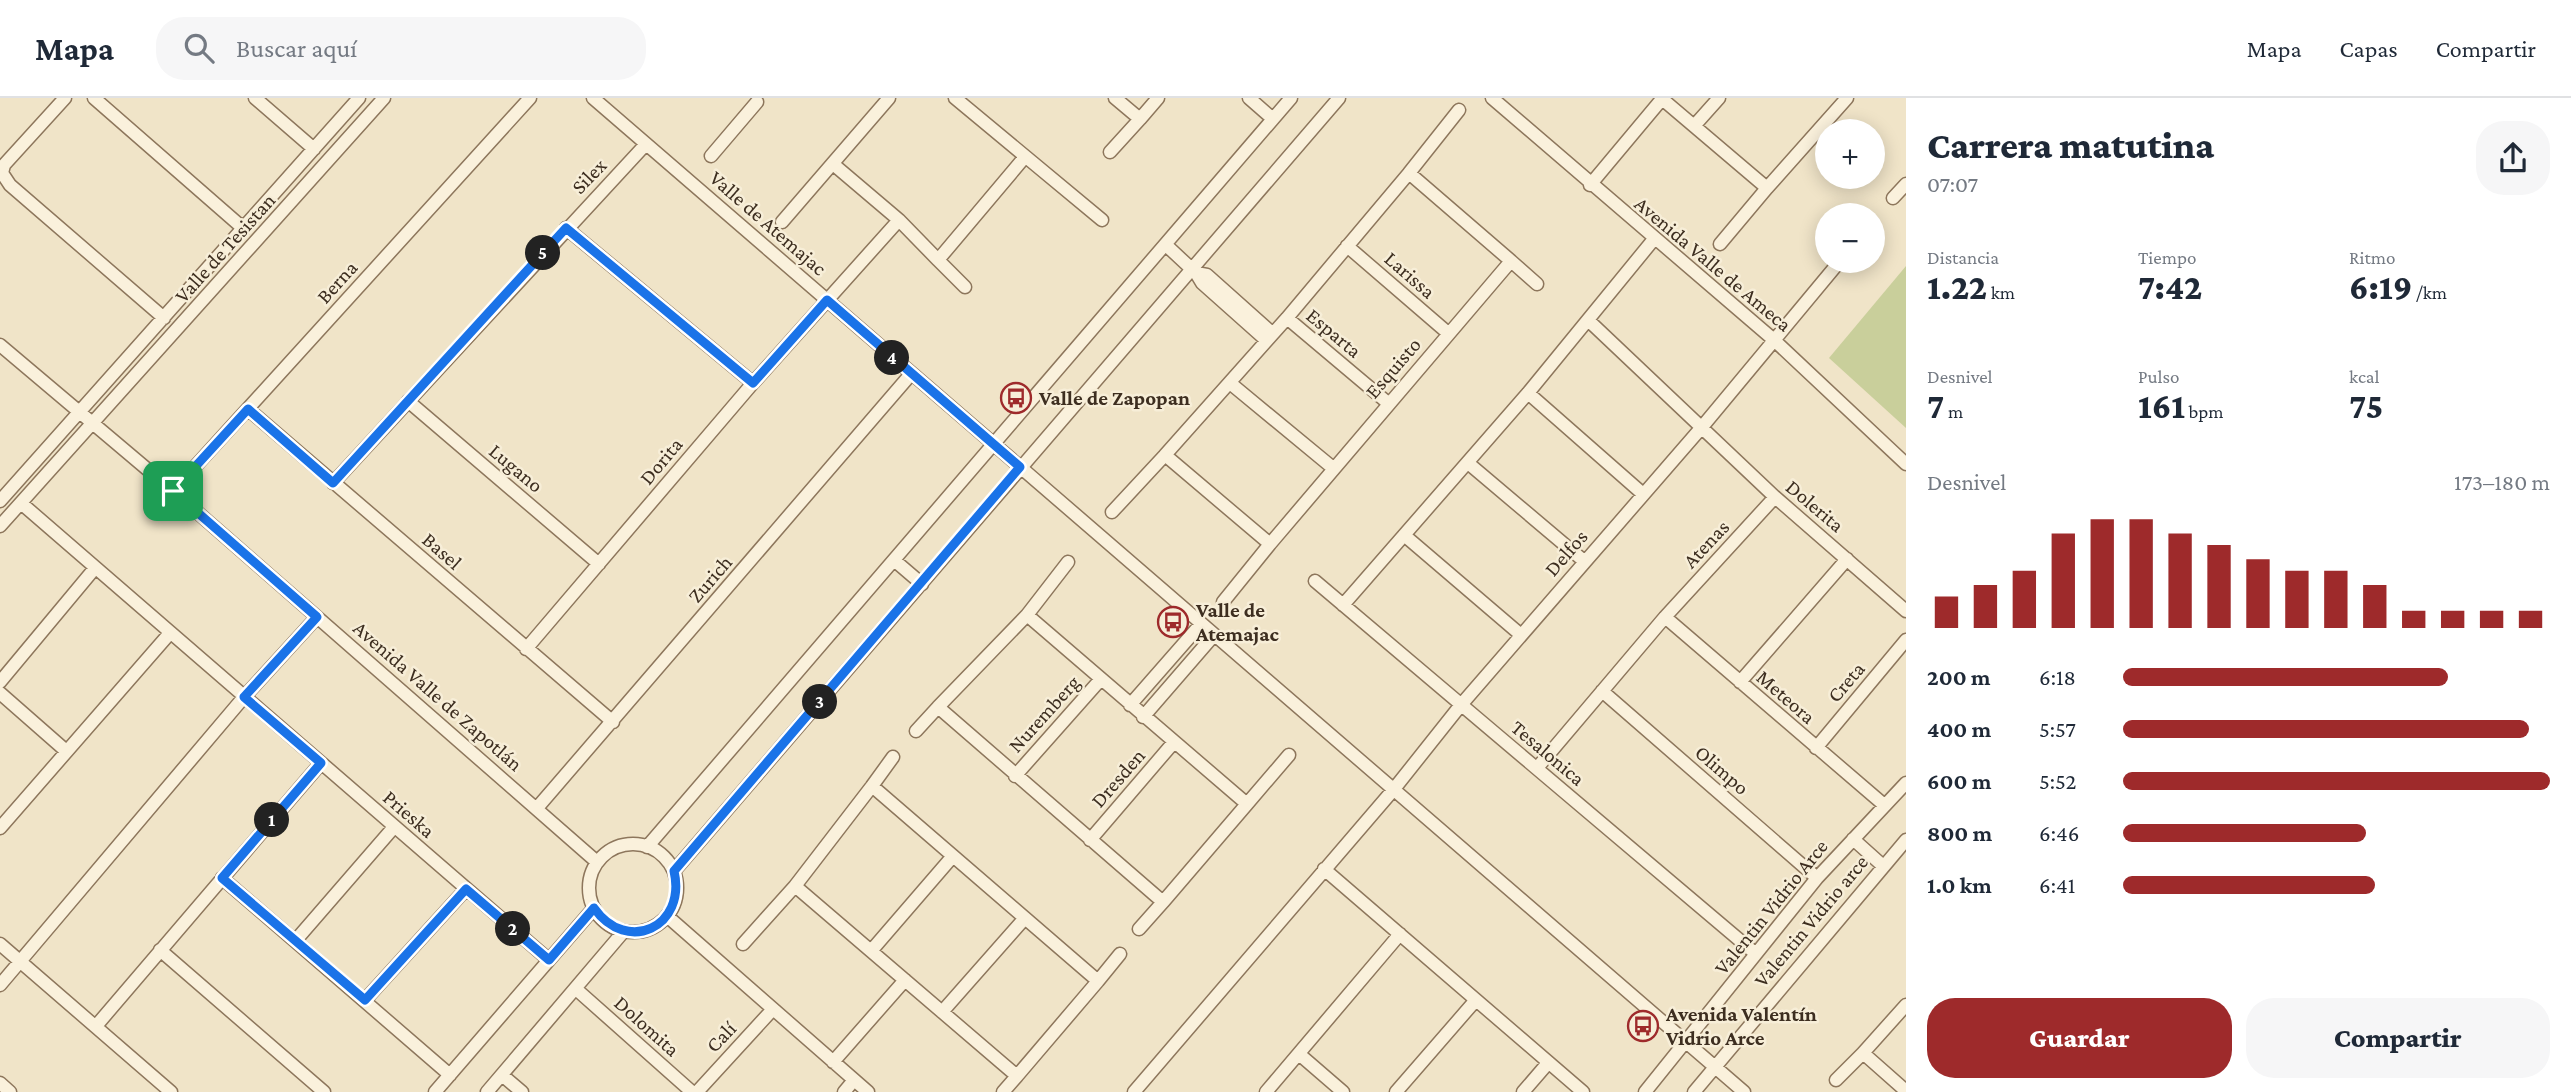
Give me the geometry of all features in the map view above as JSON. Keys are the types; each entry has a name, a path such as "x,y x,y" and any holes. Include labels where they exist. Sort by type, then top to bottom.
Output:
{"street":[{"path":"65,98 4,165 2,173 10,185 164,317"},
{"path":"94,98 244,229"},
{"path":"255,98 314,149"},
{"path":"0,501 359,98"},
{"name":"Valle de Tesistan","path":"0,526 384,98"},
{"name":"Berna","path":"173,491 530,98"},
{"path":"782,222 889,98"},
{"path":"955,98 1024,158 1102,220"},
{"path":"1115,98 1140,119"},
{"path":"1110,152 1158,98"},
{"path":"1249,98 1273,119"},
{"path":"647,847 992,443 1167,246 1291,98"},
{"path":"674,871 1339,98"},
{"name":"Avenida Valle de Ameca","path":"1492,98 1590,185 1774,340 1906,464"},
{"path":"1590,185 1661,98 1767,188"},
{"path":"1695,126 1719,98"},
{"path":"1720,244 1847,98"},
{"path":"712,156 756,99"},
{"name":"Valle de Atemajac","path":"599,100 911,374 1744,1092"},
{"path":"1112,512 1287,318 1459,110"},
{"name":"Silex","path":"333,483 646,144"},
{"path":"938,260 1024,158"},
{"path":"833,164 899,220 965,287"},
{"path":"1409,173 1537,284"},
{"path":"1893,198 1906,184"},
{"name":"Dorita","path":"526,649 753,383 899,220"},
{"path":"566,228 753,383"},
{"path":"1343,605 1528,393 1654,239"},
{"path":"1167,246 1193,270 1202,283 1269,337"},
{"name":"Larissa","path":"1347,246 1448,333"},
{"name":"Esquisto","path":"1223,603 1333,468 1511,261"},
{"name":"Delfos","path":"1134,1092 1394,789 1460,706 1702,427 1830,273"},
{"name":"Esparta","path":"1287,318 1388,403"},
{"name":"Dolerita","path":"1588,320 1775,498 1906,611"},
{"name":"Avenida Valle de Zapotlán","path":"0,345 173,491 597,862"},
{"name":"Zurich","path":"537,808 911,374"},
{"path":"1230,383 1333,468"},
{"path":"1528,393 1643,494"},
{"name":"Lugano","path":"408,401 599,564"},
{"name":"Basel","path":"248,409 613,722"},
{"path":"1165,455 1270,544"},
{"path":"1468,463 1584,561"},
{"name":"Atenas","path":"1538,768 1665,617 1775,498"},
{"name":"Prieska","path":"21,503 549,960"},
{"path":"1404,535 1521,635"},
{"path":"1740,682 1847,559"},
{"path":"894,560 922,583"},
{"path":"916,731 1027,615 1068,562"},
{"path":"0,682 95,568"},
{"name":"Tesalonica","path":"1315,581 1756,954"},
{"path":"1027,615 1247,804"},
{"path":"0,985 244,697 317,617"},
{"name":"Meteora","path":"1665,617 1883,804"},
{"path":"1130,705 1201,624"},
{"path":"2,822 170,633"},
{"path":"1143,717 1214,635"},
{"name":"Creta","path":"1816,748 1906,640"},
{"name":"Nuremberg","path":"1016,776 1101,679"},
{"name":"Olimpo","path":"1602,691 1817,878"},
{"path":"0,693 65,750"},
{"path":"938,707 1163,902"},
{"name":"Dresden","path":"1090,840 1174,742"},
{"path":"1139,929 1289,755"},
{"path":"743,944 795,886 893,757"},
{"path":"96,1026 321,763"},
{"name":"Valentin Vidrio Arce","path":"1645,1092 1817,878 1883,804 1906,783"},
{"path":"872,786 1098,981"},
{"path":"296,940 394,827"},
{"path":"1853,839 1882,865"},
{"name":"Valentin Vidrio arce","path":"1694,1092 1882,865 1906,840"},
{"path":"628,845 647,847 663,856 674,871 676,894 667,916 648,929 624,931 612,927 594,908 590,885 597,862 611,850 628,845"},
{"path":"871,951 953,856"},
{"path":"1324,869 1583,1092"},
{"path":"222,878 450,1075"},
{"path":"795,886 1017,1076"},
{"path":"365,1000 466,889"},
{"path":"435,1092 594,908"},
{"path":"667,916 868,1092"},
{"path":"942,1012 1025,918"},
{"path":"487,1092 624,931"},
{"path":"1266,1092 1400,934"},
{"path":"0,944 171,1092"},
{"path":"160,950 324,1092"},
{"path":"1003,1092 1120,954"},
{"path":"833,1062 905,981"},
{"name":"Dolomita","path":"576,989 694,1092"},
{"path":"1396,1092 1475,1001"},
{"path":"1836,1080 1906,1004"},
{"name":"Calí","path":"694,1092 773,1009"},
{"path":"1863,1053 1906,1091"},
{"path":"1299,1054 1343,1092"},
{"path":"1523,1092 1548,1063"},
{"path":"502,1074 522,1092"},
{"path":"844,1092 854,1080"},
{"path":"0,1083 10,1092"}],"green space":[{"path":"1906,266 1906,428 1829,358"}],"place":[{"name":"Valle de Zapopan","path":"1016,398"},
{"name":"Valle de Atemajac","path":"1173,622"},
{"name":"Avenida Valentín Vidrio Arce","path":"1643,1026"}],"route":[{"path":"566,228 753,383 827,300 1020,467 674,871 677,886 675,902 667,916 655,926 640,932 624,931 612,927 594,908 549,960 466,889 365,1000 222,878 321,763 244,697 317,617 173,491 248,409 333,483 566,228"}]}
